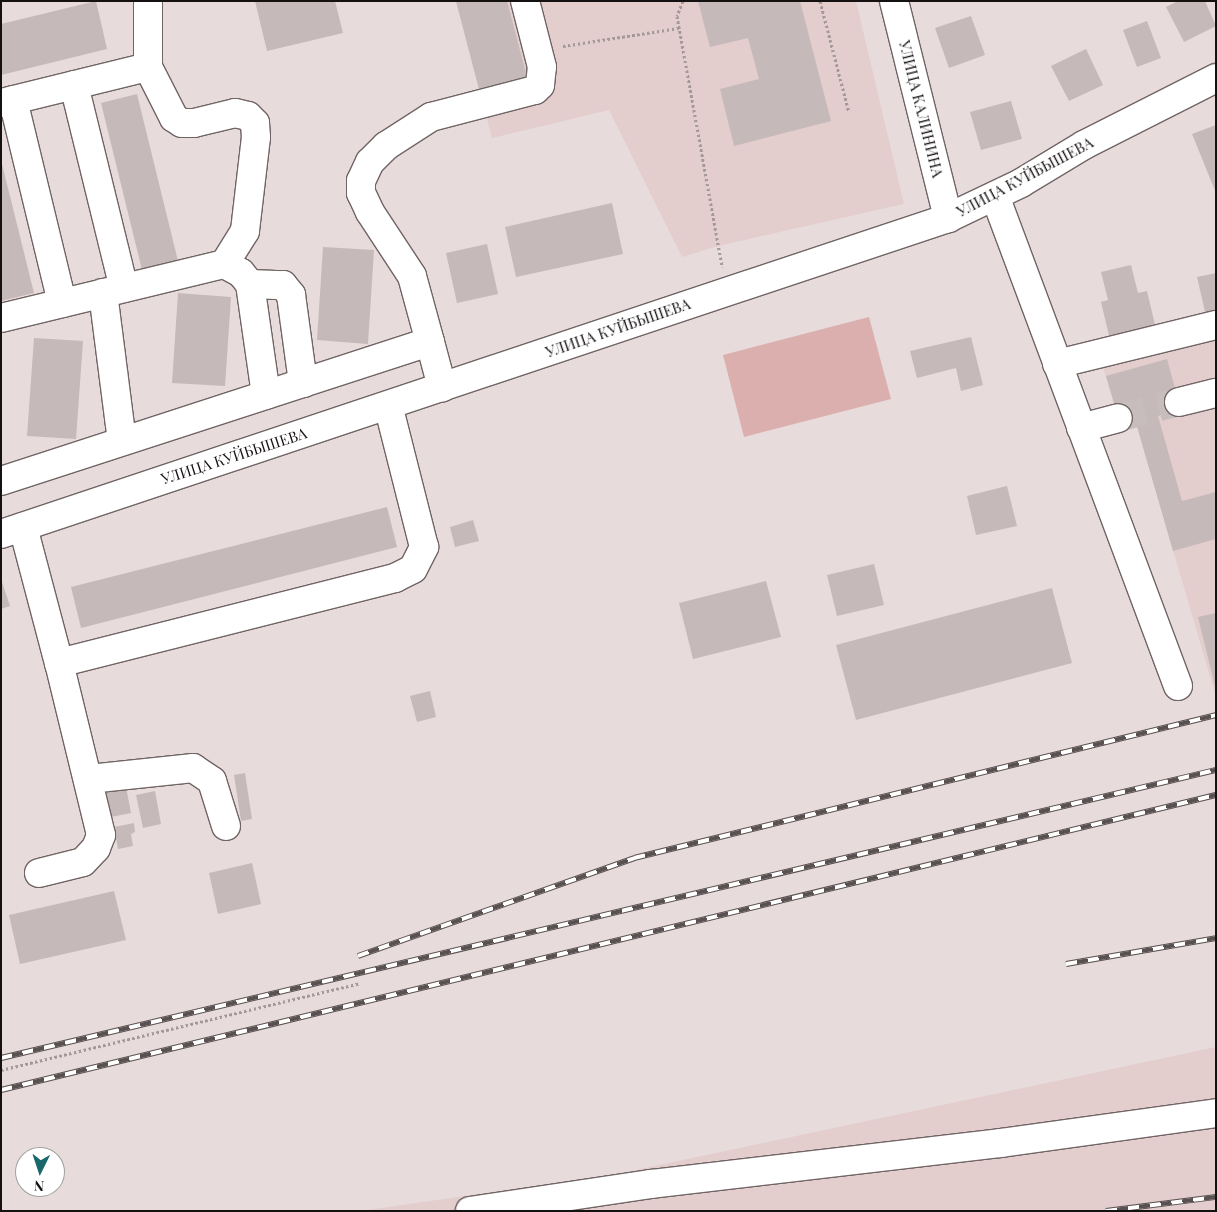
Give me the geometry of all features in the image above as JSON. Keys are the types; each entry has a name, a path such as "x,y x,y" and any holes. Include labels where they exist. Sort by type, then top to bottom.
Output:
{"street":[{"path":"148,1 148,67 168,109 182,123 194,123 235,113 248,116 255,123 245,231 224,264"},
{"path":"442,387 412,276 370,212 360,193 360,181 370,162 386,146 431,117 535,90 543,77 525,1"},
{"name":"УЛИЦА КАЛИНИНА","path":"894,1 948,218"},
{"path":"62,303 7,102 148,67"},
{"name":"УЛИЦА КУЙБЫШЕВА","path":"12,531 948,218 995,196 1084,145 1216,78"},
{"path":"74,85 113,291 122,442"},
{"path":"995,196 1178,686"},
{"path":"1,318 224,264 241,273 250,284 266,395"},
{"path":"250,284 283,285 291,295 302,383"},
{"path":"1058,364 1216,325"},
{"path":"1,481 430,342"},
{"path":"1179,402 1216,393"},
{"path":"59,664 395,578 414,569 424,547 388,405"},
{"path":"1081,428 1118,418"},
{"path":"12,531 59,664 99,819 101,835 96,848 83,862 39,872"},
{"path":"89,779 193,768 212,781 226,826"},
{"path":"470,1211 651,1184 1001,1143 1216,1112"}],"path":[{"path":"683,1 677,16 728,291"},
{"path":"820,1 849,112"},
{"path":"538,50 679,28"},
{"path":"1,1070 360,983"}],"shaded area":[{"path":"456,1 856,1 904,204 718,246 682,257 609,110 492,138"},
{"path":"869,317 891,399 744,437 723,355"},
{"path":"1216,338 1216,697 1136,423 1121,427 1103,367"},
{"path":"1216,1047 1216,1211 360,1211 617,1174"}],"building":[{"path":"96,1 107,49 1,75 1,24"},
{"path":"255,1 335,1 343,33 267,51"},
{"path":"456,1 507,1 529,85 481,97"},
{"path":"698,1 800,1 831,121 734,146 720,89 759,79 748,38 710,47"},
{"path":"1178,1 1205,1 1216,26 1184,42 1166,7"},
{"path":"971,16 985,55 949,68 935,28"},
{"path":"1147,21 1161,58 1137,67 1123,30"},
{"path":"1086,49 1103,85 1069,101 1051,66"},
{"path":"137,94 178,261 142,270 101,103"},
{"path":"1011,101 1022,139 981,150 970,112"},
{"path":"1216,125 1216,193 1192,134"},
{"path":"1,160 34,293 1,301"},
{"path":"612,203 623,254 516,277 505,227"},
{"path":"487,244 498,294 457,303 446,253"},
{"path":"323,247 374,250 368,344 317,340"},
{"path":"1131,265 1138,293 1147,291 1156,329 1110,340 1101,302 1108,300 1101,272"},
{"path":"1216,273 1216,314 1206,316 1197,277"},
{"path":"178,293 231,297 225,386 172,383"},
{"path":"971,337 983,385 961,391 956,368 917,378 910,351"},
{"path":"34,338 83,341 76,439 27,436"},
{"path":"1167,359 1181,410 1158,416 1182,501 1216,492 1216,539 1173,551 1136,423 1121,427 1106,376"},
{"path":"1007,486 1017,526 976,535 967,496"},
{"path":"387,507 397,547 81,628 71,587"},
{"path":"473,520 479,541 455,547 450,527"},
{"path":"874,564 884,605 837,616 827,575"},
{"path":"1,579 10,606 1,609"},
{"path":"766,581 781,637 693,659 679,603"},
{"path":"1052,588 1072,663 856,720 836,645"},
{"path":"1216,613 1216,686 1215,686 1198,617"},
{"path":"430,691 436,717 417,722 410,696"},
{"path":"245,773 252,819 241,821 234,775"},
{"path":"126,787 131,813 111,817 106,791"},
{"path":"155,791 161,824 143,828 136,795"},
{"path":"134,823 135,832 131,834 133,846 118,849 114,827"},
{"path":"252,863 261,904 218,914 209,873"},
{"path":"114,891 126,940 20,964 9,915"}],"tunnel":[{"path":"1118,418 1179,402"}],"railway":[{"path":"358,956 634,858 1216,715"},
{"path":"1,1058 1216,770"},
{"path":"1,1090 1216,795"},
{"path":"1066,964 1216,938"},
{"path":"1106,1211 1216,1197"}]}
